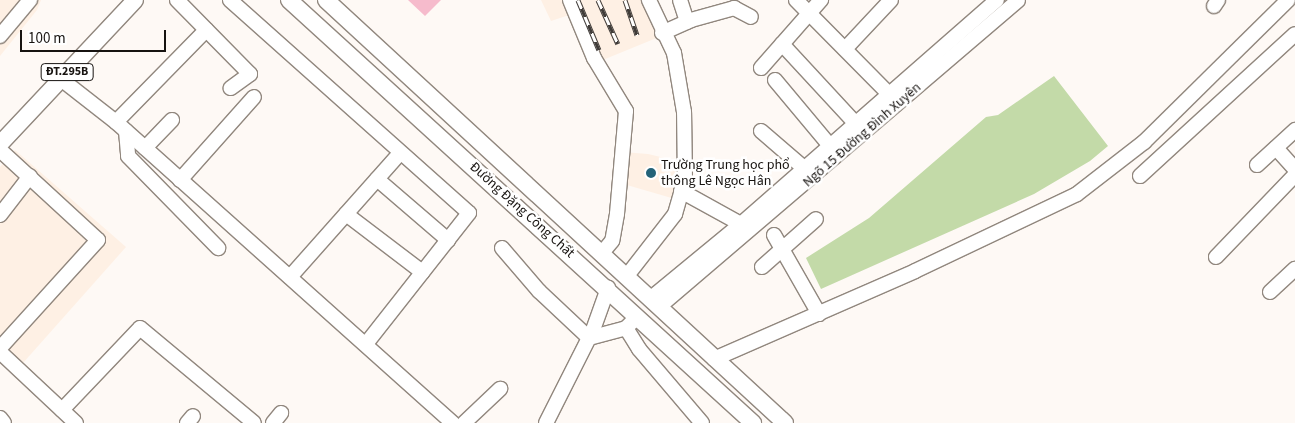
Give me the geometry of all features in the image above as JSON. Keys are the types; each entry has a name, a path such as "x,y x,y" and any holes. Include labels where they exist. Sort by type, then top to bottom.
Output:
{"main road":[{"name":"ĐT.295B","path":"0,144 135,0"},
{"name":"Đường Đặng Công Chất","path":"289,0 608,288 753,423"},
{"name":"Đường Đặng Công Chất","path":"326,0 784,423"},
{"path":"579,262 597,250"},
{"path":"699,373 714,359"}],"street":[{"path":"0,36 30,0"},
{"path":"177,0 250,74 231,88"},
{"path":"230,0 469,213 366,344"},
{"path":"570,0 594,58 626,111 617,214 612,241 597,250"},
{"path":"626,278 675,214 685,180 684,112 674,53 662,33 649,0"},
{"path":"680,0 687,22"},
{"path":"796,0 889,94"},
{"path":"761,68 821,0"},
{"path":"845,49 891,0"},
{"name":"Ngõ 15 Đường Đình Xuyên","path":"654,303 827,155 997,0"},
{"name":"Ngõ 15 Đường Đình Xuyên","path":"654,303 805,169 827,155 856,124 986,10 1018,0"},
{"path":"714,359 819,314 1050,209 1096,181 1144,142 1288,0"},
{"path":"662,33 687,22 734,8 751,17"},
{"path":"121,127 206,30"},
{"path":"1140,176 1295,34"},
{"path":"782,44 856,124"},
{"path":"61,79 145,148 366,344 449,422"},
{"path":"775,80 827,155"},
{"path":"180,180 254,98"},
{"path":"145,148 172,120"},
{"path":"121,127 128,156 218,248"},
{"path":"1257,165 1295,130"},
{"path":"761,131 805,169"},
{"path":"1276,148 1295,169"},
{"path":"0,150 98,240 0,350 68,418 140,328 254,423"},
{"path":"290,277 400,153"},
{"path":"1216,257 1295,175"},
{"path":"0,215 30,176"},
{"path":"377,179 448,240"},
{"path":"681,192 741,224"},
{"path":"346,214 422,272"},
{"path":"762,267 778,241 816,219"},
{"path":"778,241 819,314"},
{"path":"502,248 539,291 589,338"},
{"path":"1270,292 1295,269"},
{"path":"546,423 589,338 608,288"},
{"path":"589,338 626,328 637,316"},
{"path":"626,328 639,349 702,423"},
{"path":"464,423 500,389"},
{"path":"0,418 4,423"}],"shaded area":[{"path":"0,0 22,0 0,26"},
{"path":"34,0 41,0 37,10 0,56 0,44"},
{"path":"408,0 441,0 425,16"},
{"path":"541,0 644,0 659,37 593,64 572,14 551,21"},
{"path":"1054,76 1108,146 1090,161 1034,194 821,289 806,258 869,218 986,117 998,115"},
{"path":"15,150 126,247 23,363 0,344 0,167"},
{"name":"Trường Trung học phổ thông Lê Ngọc Hân","path":"623,152 648,154 682,162 675,199 620,183"}],"railway":[{"path":"578,0 599,50"},
{"path":"598,0 618,44"},
{"path":"625,0 637,35"}],"place":[{"name":"Trường Trung học phổ thông Lê Ngọc Hân","path":"651,173"}]}
